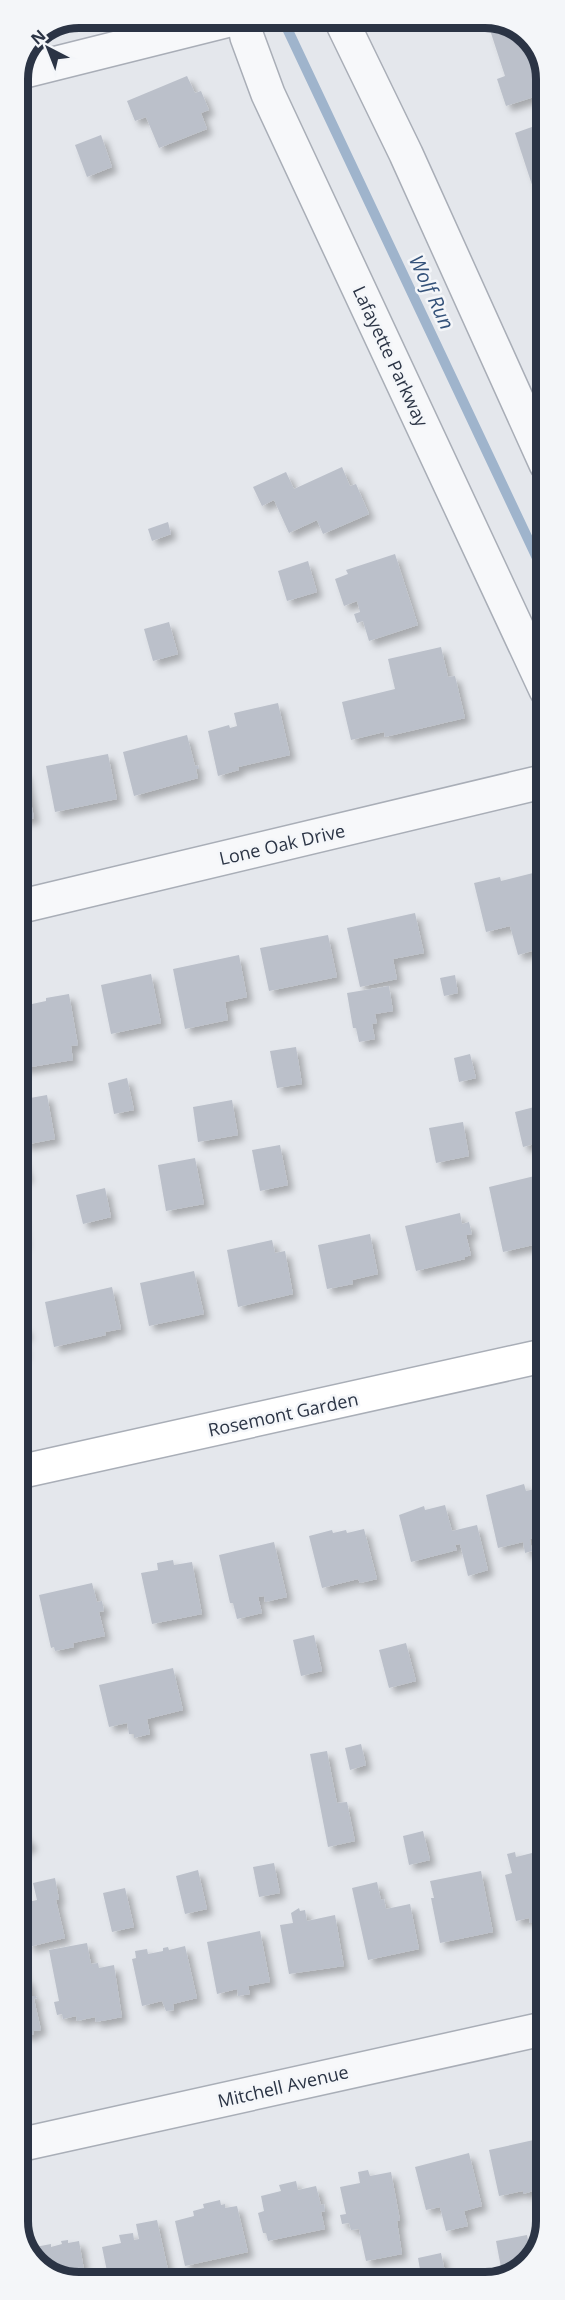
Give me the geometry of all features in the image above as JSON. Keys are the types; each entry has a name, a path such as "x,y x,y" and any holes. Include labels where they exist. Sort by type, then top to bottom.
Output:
{"main road":[{"name":"Rosemont Garden","path":"28,1471 536,1357"}],"street":[{"path":"29,70 196,28"},
{"name":"Lafayette Parkway","path":"245,28 268,94 536,669"},
{"path":"345,29 406,154 536,442"},
{"name":"Lone Oak Drive","path":"28,905 536,783"},
{"name":"Mitchell Avenue","path":"28,2143 536,2030"}],"building":[{"path":"496,29 514,37 530,54 536,69 536,96 506,106 497,79 505,76 490,30"},
{"path":"187,76 195,93 201,91 209,110 201,113 207,129 159,148 146,117 135,121 127,101"},
{"path":"536,126 536,197 515,133"},
{"path":"101,135 112,167 87,177 75,145"},
{"path":"342,467 350,486 356,484 369,514 323,534 317,520 289,533 274,500 262,506 253,487 286,472 294,489"},
{"path":"168,522 171,534 152,541 148,529"},
{"path":"395,554 418,625 369,641 363,621 357,623 354,614 360,612 357,601 344,606 335,579 348,574 346,570"},
{"path":"308,561 317,592 287,601 278,571"},
{"path":"169,622 178,654 153,661 144,629"},
{"path":"441,647 448,677 455,676 465,718 385,737 384,732 351,740 342,702 395,689 388,659"},
{"path":"278,703 290,755 238,767 239,770 218,776 208,731 229,725 230,728 237,726 234,713"},
{"path":"187,735 195,766 198,765 199,769 196,769 198,778 134,796 123,752"},
{"path":"108,754 117,799 55,812 46,766"},
{"path":"28,787 34,818 28,819"},
{"path":"536,872 536,950 518,955 510,926 486,932 474,883 500,877 501,881"},
{"path":"415,913 424,953 393,959 397,979 360,987 347,928"},
{"path":"328,935 337,977 269,991 260,948"},
{"path":"239,955 247,997 225,1002 228,1020 185,1029 173,969"},
{"path":"151,974 161,1023 111,1034 101,985"},
{"path":"455,975 458,993 444,996 440,978"},
{"path":"389,986 393,1011 375,1014 377,1023 372,1024 375,1039 359,1042 356,1028 353,1028 347,993"},
{"path":"69,994 78,1045 71,1046 73,1060 28,1068 28,1005 46,1001 46,998"},
{"path":"296,1047 302,1084 277,1088 270,1051"},
{"path":"470,1054 476,1078 459,1082 454,1058"},
{"path":"127,1078 134,1110 114,1114 108,1083"},
{"path":"47,1095 55,1139 28,1144 28,1098"},
{"path":"232,1100 238,1135 198,1142 193,1107"},
{"path":"536,1107 536,1144 523,1147 515,1112"},
{"path":"463,1122 469,1156 436,1163 429,1128"},
{"path":"280,1145 288,1185 260,1191 252,1150"},
{"path":"195,1158 204,1204 166,1211 158,1165"},
{"path":"536,1176 536,1244 503,1252 489,1187"},
{"path":"105,1188 111,1217 83,1224 76,1195"},
{"path":"460,1213 462,1224 469,1222 472,1234 466,1235 471,1255 465,1259 416,1271 405,1226"},
{"path":"370,1234 378,1274 352,1280 353,1284 327,1289 318,1245"},
{"path":"272,1240 275,1253 285,1251 293,1294 238,1307 227,1250"},
{"path":"194,1271 204,1314 149,1326 140,1283"},
{"path":"112,1287 121,1329 105,1332 106,1335 54,1347 45,1302"},
{"path":"524,1484 526,1491 536,1489 536,1537 530,1539 532,1551 525,1553 523,1542 498,1548 486,1495"},
{"path":"445,1505 452,1531 477,1525 488,1570 468,1576 460,1544 455,1545 457,1550 411,1562 399,1515 424,1506 425,1510"},
{"path":"364,1529 377,1579 360,1583 358,1579 322,1588 309,1536 332,1530 333,1533 346,1530 347,1533"},
{"path":"274,1542 287,1597 265,1602 264,1596 258,1597 262,1613 237,1619 233,1603 230,1603 219,1555"},
{"path":"173,1560 174,1565 192,1562 202,1614 152,1624 141,1573 158,1570 157,1563"},
{"path":"92,1583 97,1602 102,1601 104,1611 99,1612 105,1636 73,1643 74,1647 55,1651 54,1647 51,1648 39,1595"},
{"path":"314,1635 322,1671 301,1676 293,1640"},
{"path":"406,1643 416,1681 389,1688 379,1650"},
{"path":"173,1668 183,1710 147,1719 150,1734 134,1738 134,1734 129,1734 127,1723 109,1727 99,1685"},
{"path":"361,1744 366,1765 350,1770 345,1748"},
{"path":"327,1751 337,1803 347,1802 355,1841 328,1847 310,1754"},
{"path":"423,1831 430,1860 409,1865 403,1836"},
{"path":"515,1852 516,1857 536,1852 536,1922 530,1923 529,1918 516,1921 505,1875 512,1873 507,1854"},
{"path":"274,1863 280,1893 259,1897 253,1867"},
{"path":"198,1870 207,1909 185,1914 176,1876"},
{"path":"481,1871 493,1932 440,1943 430,1881"},
{"path":"55,1878 59,1899 56,1900 65,1938 29,1947 28,1902 37,1900 33,1883"},
{"path":"377,1882 381,1900 384,1899 386,1909 410,1904 419,1949 368,1960 352,1888"},
{"path":"125,1888 134,1927 112,1932 103,1893"},
{"path":"299,1908 300,1911 305,1910 307,1921 335,1915 344,1966 289,1974 280,1925 293,1923 291,1913"},
{"path":"260,1931 270,1982 248,1986 250,1994 238,1996 237,1989 217,1994 207,1942"},
{"path":"87,1943 91,1964 98,1963 99,1968 114,1965 122,2017 96,2022 95,2017 77,2021 76,2016 63,2019 62,2014 57,2015 54,2002 59,2001 49,1950"},
{"path":"185,1946 197,1998 173,2004 174,2010 166,2011 162,2001 142,2006 132,1959 136,1958 135,1951 147,1949 148,1954 163,1951 163,1948 168,1947 169,1950"},
{"path":"28,1978 32,1996 37,1998 34,1999 41,2030 33,2031 34,2034 28,2035"},
{"path":"536,2139 536,2190 499,2196 489,2150"},
{"path":"469,2153 482,2206 464,2211 468,2226 446,2231 440,2207 426,2210 415,2167"},
{"path":"368,2170 370,2176 391,2172 400,2220 397,2221 402,2254 366,2261 359,2229 351,2230 349,2223 342,2224 340,2215 346,2214 340,2187 360,2183 358,2172"},
{"path":"296,2181 298,2190 316,2186 321,2205 324,2204 325,2211 321,2212 325,2229 268,2241 266,2233 263,2233 258,2213 264,2211 261,2196 281,2191 279,2185"},
{"path":"220,2200 221,2205 225,2204 225,2208 237,2206 248,2252 185,2266 175,2221 194,2216 193,2211 204,2208 203,2204"},
{"path":"157,2220 168,2271 107,2271 102,2247 121,2243 119,2235 133,2233 134,2240 139,2239 136,2224"},
{"path":"527,2235 529,2247 519,2259 501,2269 496,2241"},
{"path":"68,2240 68,2243 79,2241 84,2271 69,2271 60,2268 46,2259 36,2247 51,2244 51,2247 62,2244 61,2241"},
{"path":"441,2253 445,2272 420,2272 418,2258"}],"waterway":[{"name":"Wolf Run","path":"287,29 536,556"}]}
